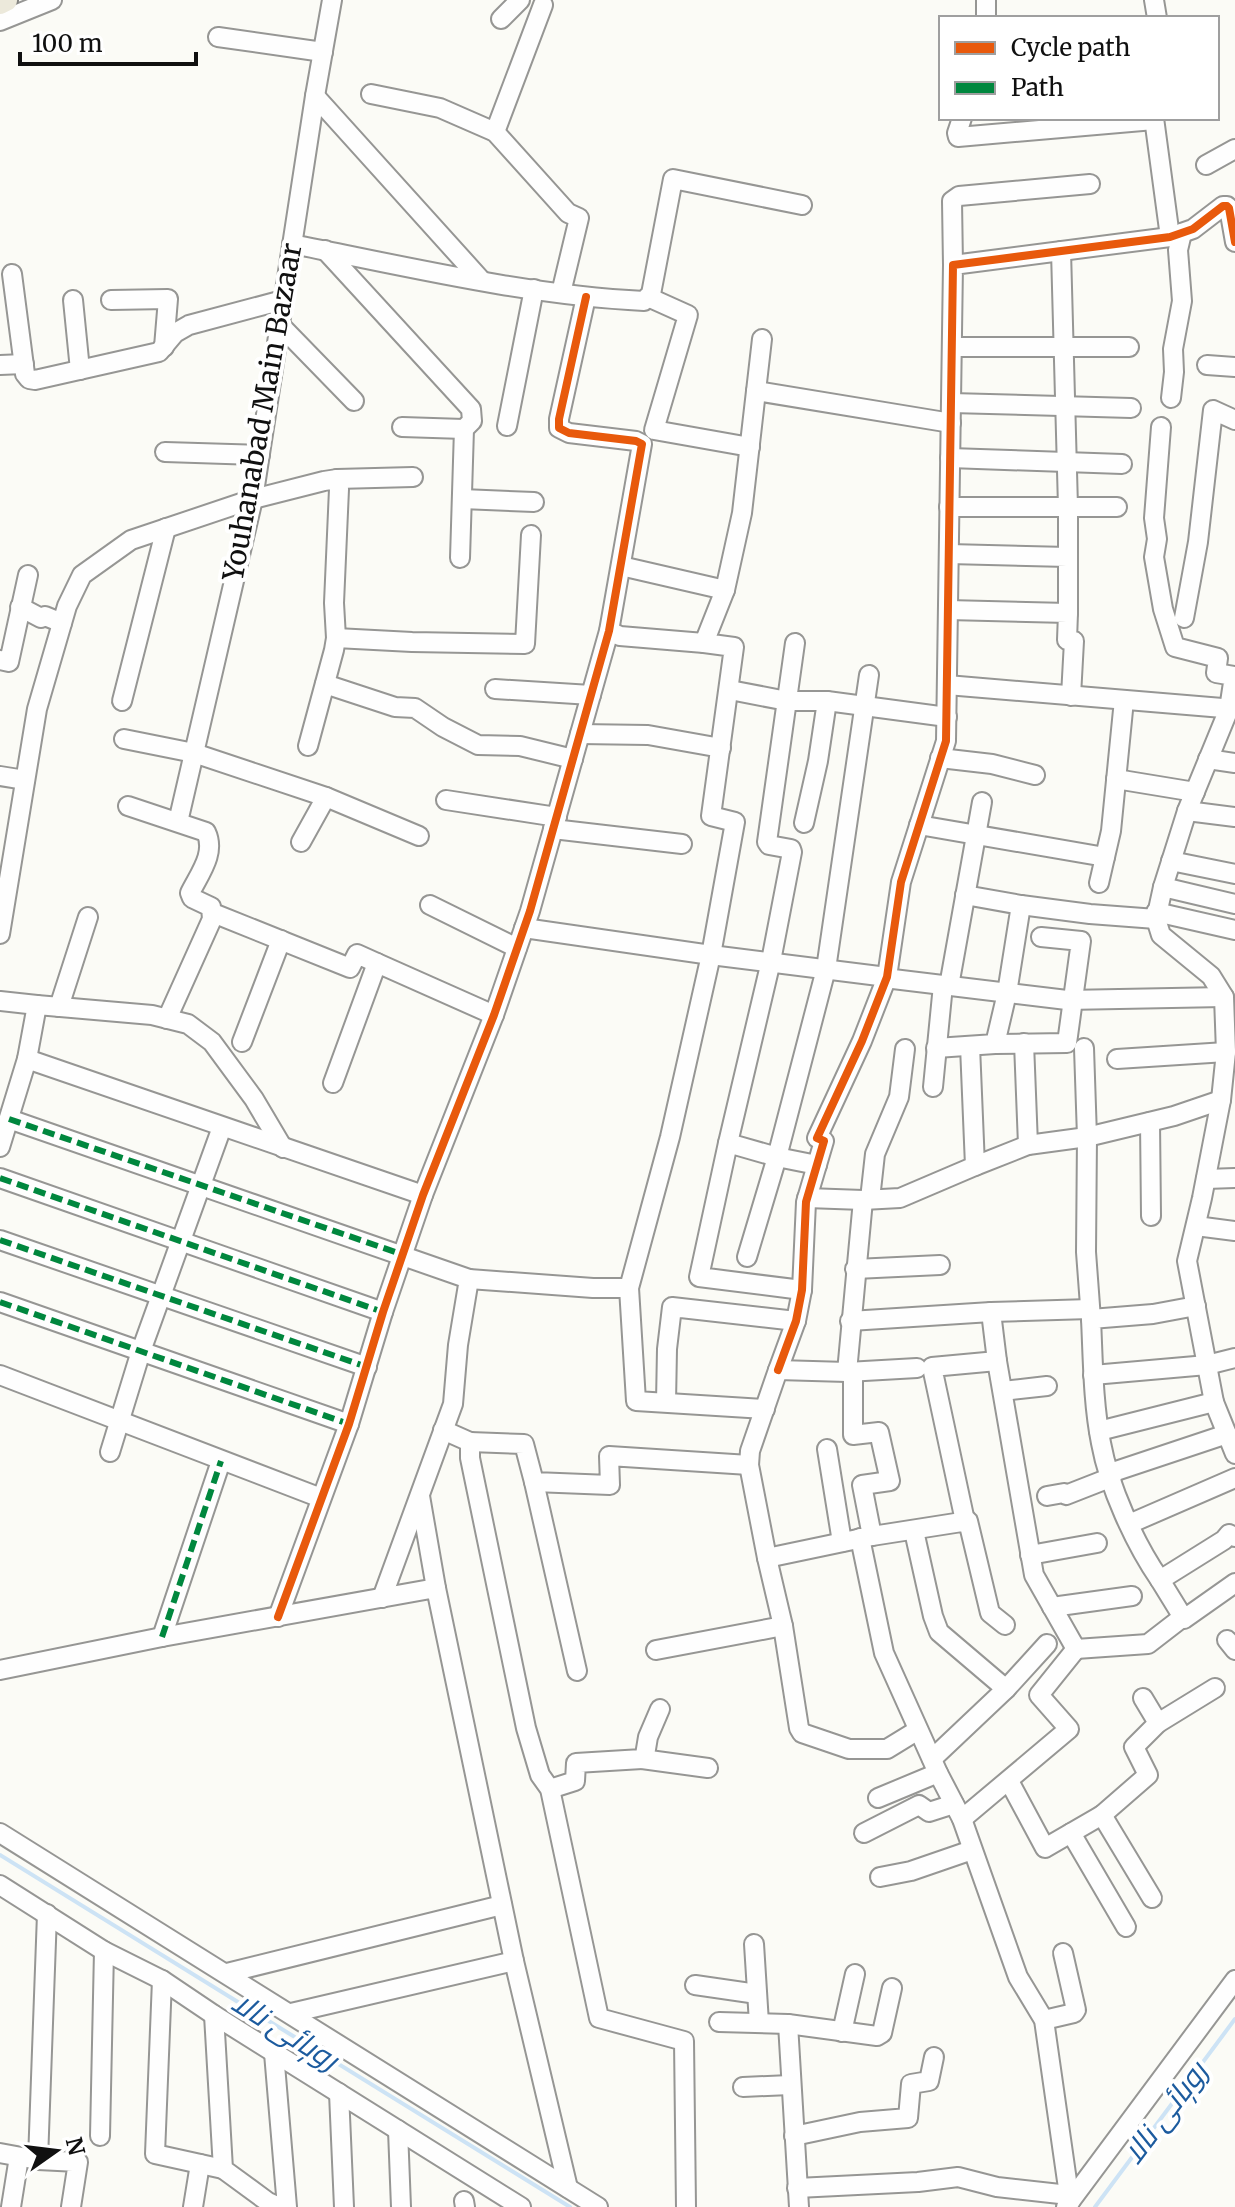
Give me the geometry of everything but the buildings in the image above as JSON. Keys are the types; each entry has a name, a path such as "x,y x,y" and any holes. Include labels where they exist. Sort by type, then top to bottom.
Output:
{"main road":[{"path":"0,3 6,0"}],"street":[{"path":"0,21 52,0"},
{"name":"Youhanabad Main Bazaar","path":"178,822 253,499 332,0"},
{"path":"501,19 520,0"},
{"path":"495,132 543,5"},
{"path":"218,37 323,52"},
{"path":"371,94 440,108 495,132 568,213 579,218 561,293"},
{"path":"315,96 482,281"},
{"path":"961,120 958,137 1143,120"},
{"path":"1154,120 1176,235 1182,301 1173,349 1171,398"},
{"path":"1206,165 1235,149"},
{"path":"292,244 482,281 586,297 644,301 651,294 673,179 802,205"},
{"path":"918,1730 887,1749 849,1749 802,1733 749,1465 750,1451 796,1321 802,1290 807,1198 824,1141 817,1138 862,1041 887,977 901,882 946,741 952,201 959,196 1090,184"},
{"path":"953,265 1176,235 1193,229 1223,206 1229,208 1235,242"},
{"path":"325,250 471,409 472,421 464,429 460,558"},
{"path":"1061,251 1068,507 1067,640 1074,641 1071,696"},
{"path":"9,286 25,374 35,380 159,352 175,333 189,325 283,300"},
{"path":"507,426 534,289"},
{"path":"278,1617 349,1424 423,1195 494,1015 524,928 609,631 642,444 569,433 559,428 586,297"},
{"path":"648,297 688,315 654,430 750,447"},
{"path":"111,300 168,299 164,347"},
{"path":"73,300 80,370"},
{"path":"280,325 354,401"},
{"path":"704,643 725,590 742,513 762,339"},
{"path":"952,347 1129,347"},
{"path":"0,365 24,364"},
{"path":"1207,365 1235,367"},
{"path":"756,391 951,423"},
{"path":"951,403 1131,408"},
{"path":"1184,618 1198,542 1213,410 1235,420"},
{"path":"402,427 464,429"},
{"path":"1161,427 1154,557 1163,609 1175,647 1218,658 1216,673 1234,676 1232,709 1187,811 1156,916 1161,935 1211,976 1224,997 1226,1052 1221,1100 1187,1261 1214,1402 1229,1429 1235,1454"},
{"path":"165,452 260,455"},
{"path":"950,458 1122,464"},
{"path":"0,934 37,709 67,606 82,575 131,540 253,499 337,479 413,477"},
{"path":"308,746 336,638 337,479"},
{"path":"462,499 534,502"},
{"path":"949,507 1117,507"},
{"path":"122,701 166,528"},
{"path":"336,638 525,644 531,535"},
{"path":"949,554 1068,557"},
{"path":"621,566 725,590"},
{"path":"0,660 9,662 28,575"},
{"path":"20,607 41,618 45,616 62,623"},
{"path":"948,610 1068,613"},
{"path":"609,631 620,636 734,647 711,816 735,822 711,955 670,1137 629,1288 636,1401 765,1409"},
{"path":"795,643 767,842 791,849 792,852 771,961 699,1277 802,1290"},
{"path":"747,1257 777,1157 826,969 869,675"},
{"path":"325,684 395,707 415,708 478,745 520,746 573,759"},
{"path":"947,685 1232,709"},
{"path":"495,689 591,695"},
{"path":"730,690 787,701 827,701 947,717"},
{"path":"1099,883 1111,831 1124,700"},
{"path":"804,823 827,701"},
{"path":"580,734 648,735 721,748"},
{"path":"124,739 194,753 326,797 419,836"},
{"path":"940,758 992,764 1035,775"},
{"path":"1208,759 1235,763"},
{"path":"0,776 25,780"},
{"path":"1116,779 1195,792"},
{"path":"301,842 326,797"},
{"path":"446,800 555,823 682,844"},
{"path":"933,1087 946,986 982,802"},
{"path":"128,806 206,832 210,840 210,852 190,893 192,898 211,907 213,913 167,1019"},
{"path":"1187,811 1235,817"},
{"path":"919,825 1105,857"},
{"path":"1171,861 1235,874"},
{"path":"1163,887 1235,904"},
{"path":"965,895 1090,914 1156,916 1235,930"},
{"path":"430,905 517,948"},
{"path":"995,1044 1007,993 1021,905"},
{"path":"213,913 350,968 357,954 494,1015"},
{"path":"59,1007 88,917"},
{"path":"524,928 946,986 1072,1000 1224,997"},
{"path":"936,1048 1067,1043 1081,941 1041,937"},
{"path":"242,1042 281,940"},
{"path":"333,1083 377,963"},
{"path":"0,1001 152,1015 188,1024 212,1042 254,1099 283,1148"},
{"path":"0,1147 27,1059 37,1005"},
{"path":"1024,1043 1028,1145"},
{"path":"970,1046 975,1166"},
{"path":"1084,1048 1086,1252 1093,1375 1101,1445 1142,1555 1183,1617"},
{"path":"858,1539 862,1485 890,1481 879,1432 853,1435 850,1321 855,1269 875,1154 899,1097 905,1049"},
{"path":"1117,1059 1226,1052"},
{"path":"27,1059 423,1195"},
{"path":"807,1198 900,1198 1028,1145 1087,1137 1221,1100"},
{"path":"9,1119 469,1279 629,1288"},
{"path":"1150,1122 1151,1216"},
{"path":"1216,1126 1235,1126"},
{"path":"110,1452 141,1351 222,1127"},
{"path":"728,1143 817,1165"},
{"path":"0,1178 383,1312"},
{"path":"1206,1179 1235,1178"},
{"path":"1196,1226 1235,1231"},
{"path":"0,1240 367,1367"},
{"path":"855,1269 940,1265"},
{"path":"382,1598 453,1404 458,1345 469,1279"},
{"path":"0,1302 349,1424"},
{"path":"850,1321 991,1312 1153,1314 1196,1306"},
{"path":"666,1402 672,1307 796,1321"},
{"path":"991,1312 1034,1575 1076,1649"},
{"path":"1093,1375 1207,1365 1235,1358"},
{"path":"965,1521 932,1367 997,1361"},
{"path":"778,1370 850,1372 917,1368"},
{"path":"0,1375 321,1498"},
{"path":"1003,1391 1047,1386"},
{"path":"1099,1431 1214,1402"},
{"path":"1047,1496 1066,1495 1229,1429"},
{"path":"443,1430 470,1442 524,1444 577,1671"},
{"path":"470,1442 470,1458 526,1728 540,1775 550,1789 599,2018 684,2041 686,2207"},
{"path":"827,1449 858,1539 884,1653 958,1812 1018,1977 1044,2020 1068,2202"},
{"path":"534,1482 610,1485 609,1456 749,1465"},
{"path":"162,1637 221,1461"},
{"path":"1129,1524 1235,1478"},
{"path":"419,1495 514,1961 568,2188"},
{"path":"767,1558 965,1521 970,1524 990,1613 1005,1625"},
{"path":"914,1531 939,1632 1006,1689"},
{"path":"1160,1580 1229,1534 1235,1537"},
{"path":"1030,1555 1097,1543"},
{"path":"864,1833 919,1805 929,1812 958,1812 1009,1781 1069,1729 1039,1695 1076,1649 1148,1644 1234,1584"},
{"path":"0,1670 162,1637 436,1588"},
{"path":"1052,1607 1132,1596"},
{"path":"656,1650 783,1626"},
{"path":"878,1798 935,1766 1047,1644"},
{"path":"1009,1781 1045,1848 1102,1815 1148,1775 1134,1747 1158,1723 1215,1688"},
{"path":"1143,1698 1158,1723"},
{"path":"642,1759 660,1709"},
{"path":"550,1789 575,1781 576,1763 642,1759 708,1768"},
{"path":"1102,1815 1152,1898"},
{"path":"0,1833 598,2207"},
{"path":"1071,1833 1126,1927"},
{"path":"880,1877 911,1871 972,1850"},
{"path":"0,1885 104,1951 162,1980 521,2207"},
{"path":"227,1973 502,1905"},
{"path":"38,2160 47,1914"},
{"path":"754,1944 759,2023"},
{"path":"100,2136 104,1951"},
{"path":"1044,2020 1076,2010 1063,1953"},
{"path":"291,2013 514,1961"},
{"path":"842,2032 855,1974"},
{"path":"162,1980 155,2154 223,2169 255,2200 279,2207"},
{"path":"1068,2202 1235,1980"},
{"path":"695,1985 757,1994"},
{"path":"719,2022 788,2024 872,2037 882,2033 892,1988"},
{"path":"214,2015 223,2169"},
{"path":"788,2024 798,2198 958,2177 1068,2202"},
{"path":"274,2053 287,2207"},
{"path":"794,2136 860,2122 908,2118 910,2086 912,2082 926,2082 931,2078 934,2057"},
{"path":"743,2087 790,2085"},
{"path":"339,2093 344,2207"},
{"path":"398,2130 401,2207"},
{"path":"11,2207 9,2155 78,2162 71,2207"},
{"path":"193,2207 200,2164"}],"waterway":[{"name":"روہائی نالا","path":"0,1855 570,2207"},
{"name":"روہائی نالا","path":"1095,2207 1235,2019"}],"marked path":[{"path":"9,1119 404,1255"},
{"path":"0,1178 383,1312"},
{"path":"0,1240 367,1367"},
{"path":"0,1302 349,1424"},
{"path":"162,1637 221,1461"}],"cycle path":[{"path":"778,1370 796,1321 802,1290 806,1202 824,1141 817,1138 862,1041 887,977 901,882 946,741 953,265 1170,237 1193,229 1223,206 1229,208 1235,242"},
{"path":"278,1617 349,1424 423,1195 494,1015 530,911 609,631 642,444 569,433 559,428 586,297"}]}
